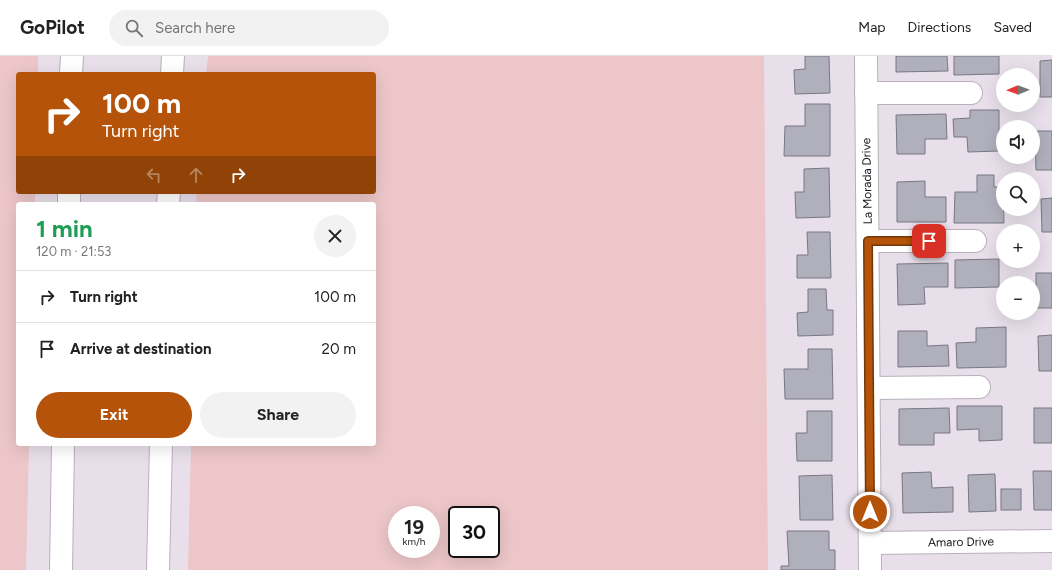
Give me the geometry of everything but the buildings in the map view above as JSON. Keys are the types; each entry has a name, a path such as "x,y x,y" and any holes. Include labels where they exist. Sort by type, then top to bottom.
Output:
{"main road":[{"path":"71,72 72,56"},
{"name":"La Morada Drive","path":"866,56 870,570"},
{"path":"866,93 971,93"},
{"path":"868,241 975,241"},
{"path":"869,388 979,387"},
{"path":"61,570 63,446"},
{"path":"158,570 161,446"},
{"name":"Amaro Drive","path":"870,543 1052,541"}],"shaded area":[{"path":"0,56 38,56 38,72 16,72 16,194 35,194 35,202 16,202 16,446 29,446 26,570 0,570"},
{"path":"208,56 764,56 768,570 188,570 191,446 376,446 376,202 196,202 197,194 376,194 376,72 206,72"}],"route":[{"path":"870,512 868,241 929,241"}]}
